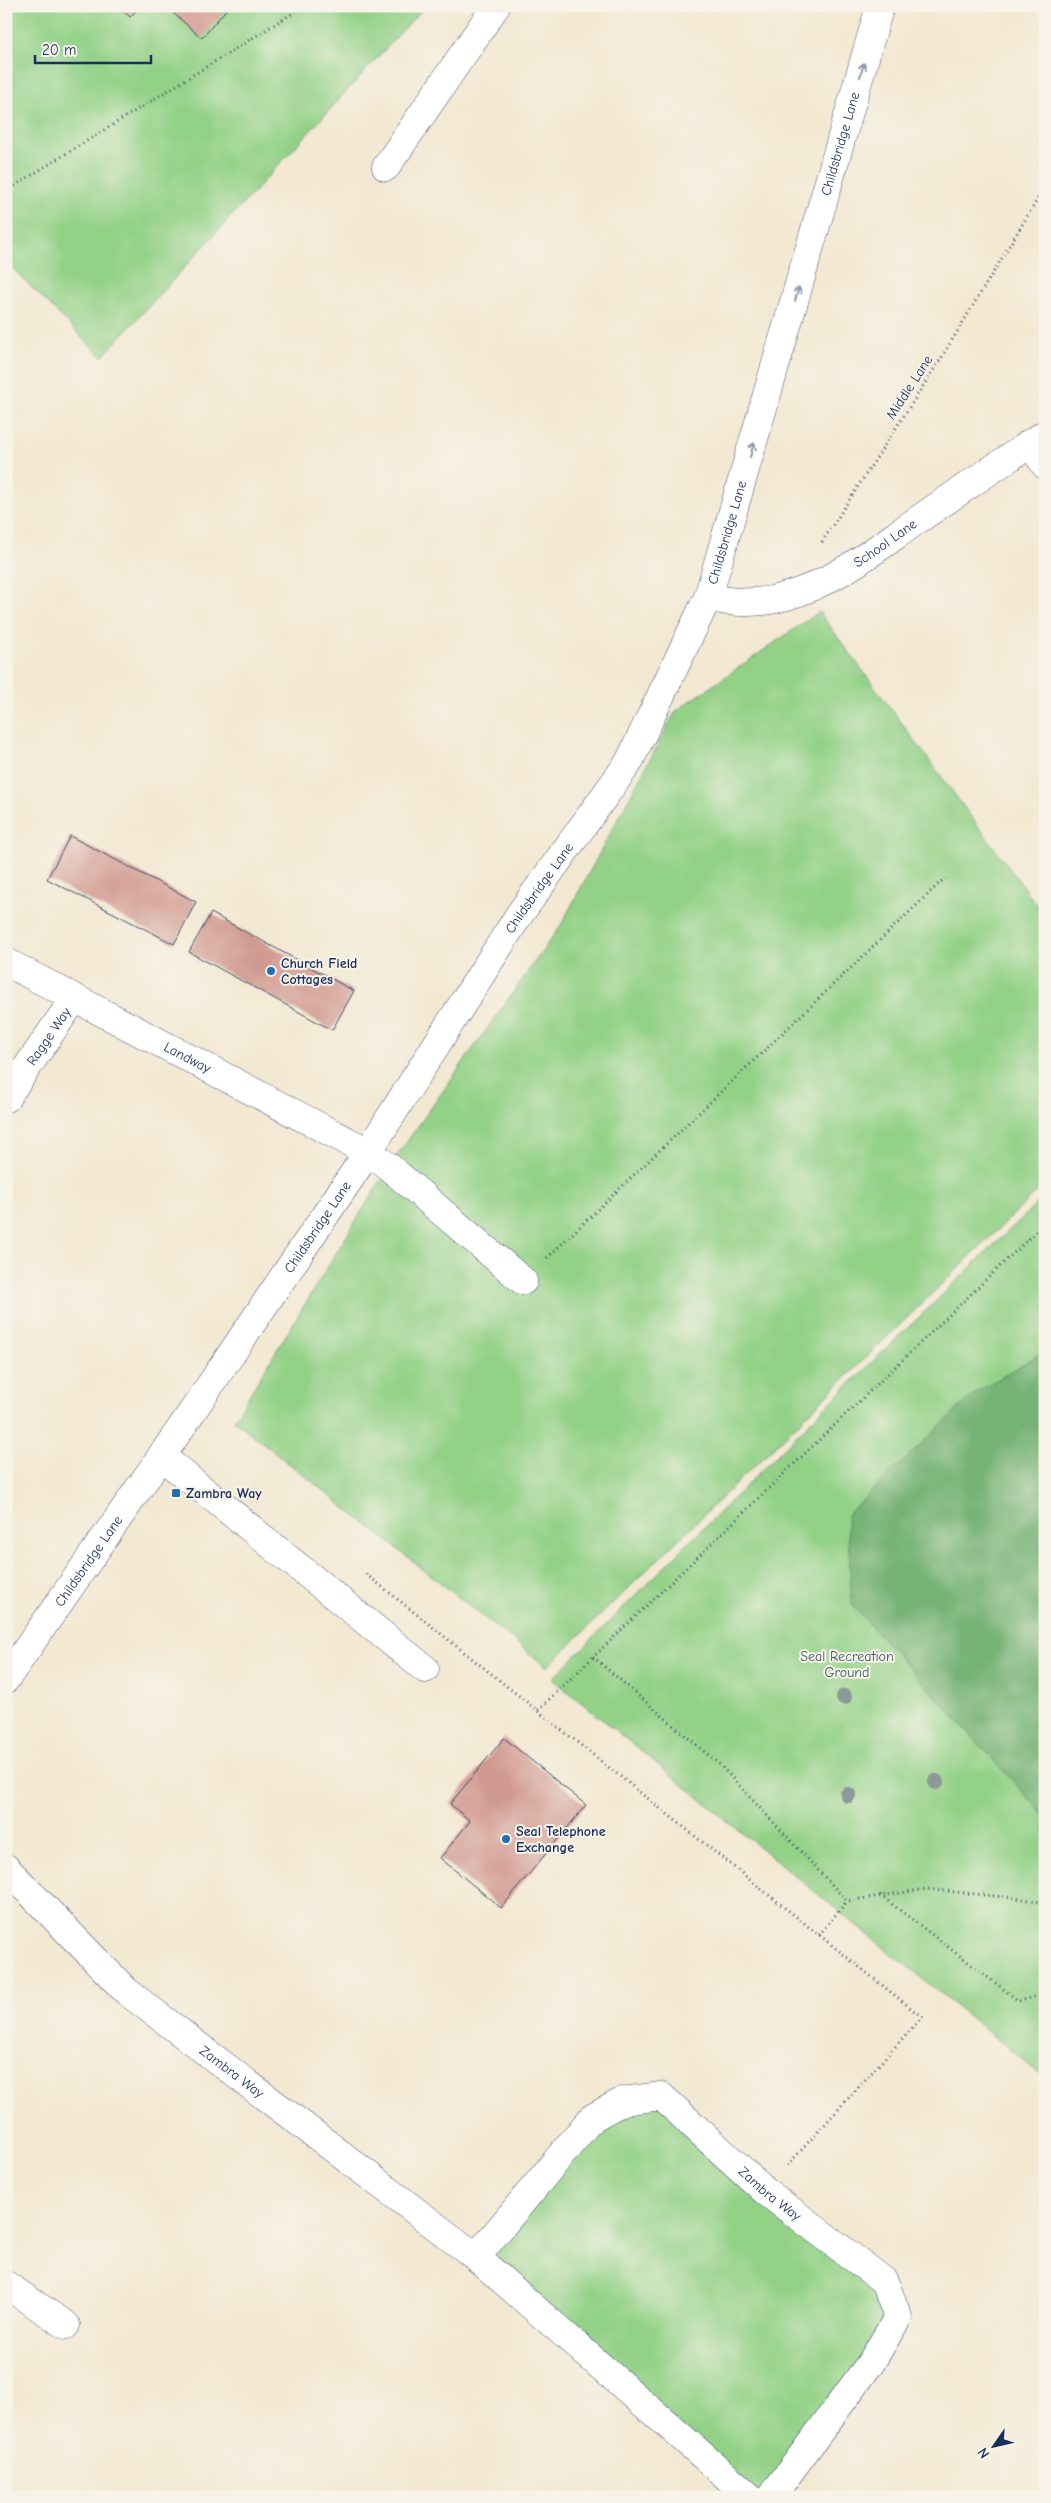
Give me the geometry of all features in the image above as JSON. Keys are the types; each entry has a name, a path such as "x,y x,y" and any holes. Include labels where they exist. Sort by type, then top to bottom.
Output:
{"street":[{"path":"386,167 496,6"},
{"name":"Childsbridge Lane","path":"6,1679 42,1630 368,1152 519,915 629,762 704,608 880,6"},
{"name":"School Lane","path":"704,608 737,602 772,600 821,582 1040,447"},
{"name":"Landway","path":"6,962 74,999 198,1061 368,1152 389,1167 524,1281"},
{"name":"Ragge Way","path":"6,1098 74,999"},
{"path":"161,1456 425,1669"},
{"name":"Zambra Way","path":"6,1868 126,1991 476,2257 750,2497"},
{"name":"Zambra Way","path":"476,2257 592,2118 623,2101 661,2096 765,2191 884,2281 898,2317 872,2361 770,2497"},
{"path":"6,2285 66,2326"}],"path":[{"path":"6,191 293,13 297,6"},
{"name":"Middle Lane","path":"819,548 940,360 1045,186"},
{"path":"524,1281 945,878"},
{"path":"538,1710 1045,1223"},
{"path":"360,1569 922,2018 765,2191"},
{"path":"593,1657 719,1764 847,1901"},
{"path":"819,1935 847,1901 880,1895 926,1889 1024,1899 1045,1903"},
{"path":"880,1895 1019,2001 1042,1995 1045,1992"}],"green space":[{"path":"6,6 425,6 102,357 6,262"},
{"path":"819,612 1045,916 1045,1184 547,1667 234,1420 389,1167 561,925 676,711"},
{"name":"Seal Recreation Ground","path":"1045,1196 1045,2078 552,1679 809,1423"},
{"path":"1045,1351 1045,1816 852,1605 847,1515 975,1393"},
{"path":"661,2096 884,2281 898,2317 771,2497 750,2497 476,2257 592,2118"}],"building":[{"path":"118,6 140,6 130,17"},
{"path":"165,6 229,6 202,38"},
{"path":"70,836 196,902 174,944 47,879"},
{"name":"Church Field Cottages","path":"211,913 354,991 332,1030 189,952"},
{"name":"Seal Telephone Exchange","path":"504,1738 586,1805 501,1908 440,1858 470,1821 450,1804"}],"place":[{"name":"Church Field Cottages","path":"271,971"},
{"name":"Zambra Way","path":"176,1493"},
{"name":"Seal Telephone Exchange","path":"506,1839"}]}
